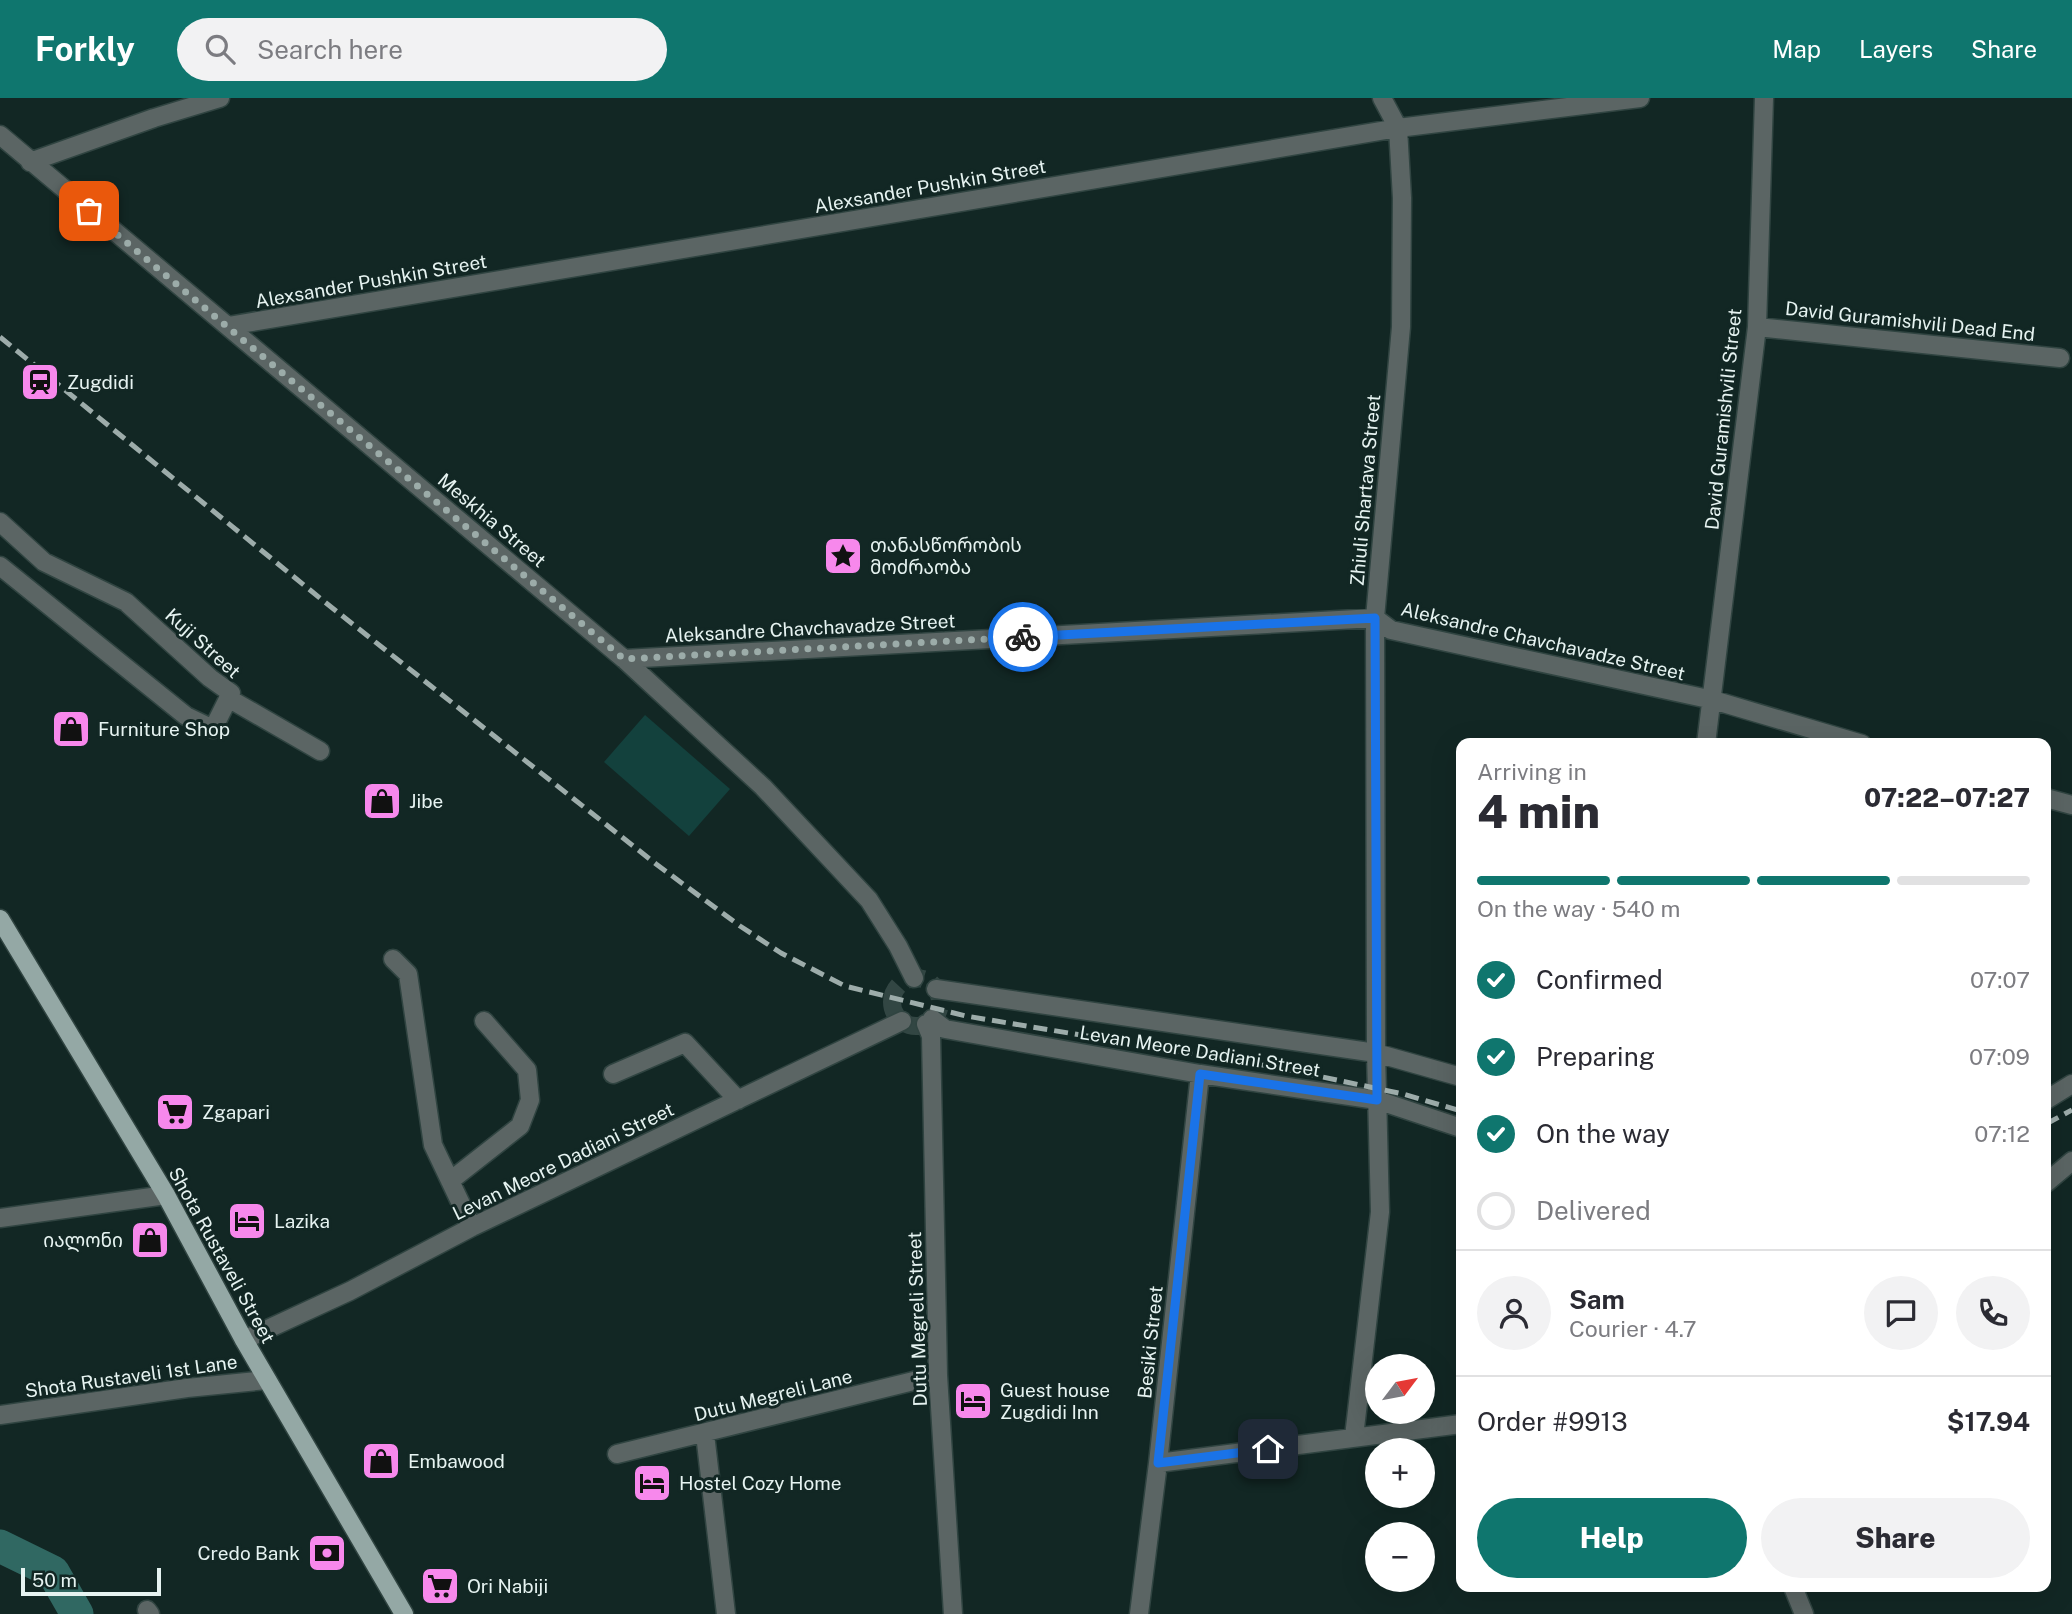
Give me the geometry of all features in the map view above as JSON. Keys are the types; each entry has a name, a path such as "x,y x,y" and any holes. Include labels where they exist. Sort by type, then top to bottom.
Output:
{"main road":[{"name":"Shota Rustaveli Street","path":"0,919 166,1195 244,1340 404,1614"}],"street":[{"path":"30,162 154,118 220,98"},
{"name":"Zhiuli Shartava Street","path":"1354,1437 1381,1212 1376,1053 1375,618 1401,327 1402,198 1398,128 1382,98"},
{"name":"Alexsander Pushkin Street","path":"228,326 1398,128 1640,98"},
{"name":"David Guramishvili Street","path":"1707,738 1756,327 1764,98"},
{"name":"Meskhia Street","path":"0,135 624,659 763,787 860,891 898,946 914,978"},
{"name":"David Guramishvili Dead End","path":"1756,327 2060,358"},
{"name":"Kuji Street","path":"0,522 44,562 126,602 231,693 213,729 186,716 0,566"},
{"name":"Aleksandre Chavchavadze Street","path":"624,659 1375,618 1391,629 1713,700 1842,738"},
{"path":"228,698 320,751"},
{"path":"2051,799 2072,805"},
{"path":"393,959 408,974 433,1145 472,1227"},
{"name":"Levan Meore Dadiani Street","path":"936,989 1376,1053 1456,1076"},
{"path":"450,1181 520,1126 530,1100 527,1070 484,1021"},
{"name":"Levan Meore Dadiani Street","path":"244,1340 350,1291 472,1227 902,1021"},
{"name":"Levan Meore Dadiani Street","path":"929,1021 945,1029 1200,1074 1377,1100 1456,1126"},
{"name":"Dutu Megreli Street","path":"929,1021 938,1375 953,1614"},
{"path":"613,1074 685,1042 738,1100"},
{"name":"Besiki Street","path":"1139,1614 1200,1074"},
{"path":"2051,1097 2072,1084"},
{"path":"2051,1179 2072,1161"},
{"path":"0,1218 166,1195"},
{"name":"Dutu Megreli Lane","path":"617,1454 938,1375"},
{"name":"Shota Rustaveli 1st Lane","path":"0,1415 187,1388 267,1380"},
{"path":"1158,1463 1456,1425"},
{"path":"705,1434 726,1614"},
{"path":"1795,1592 1804,1614"}],"shaded area":[{"path":"645,715 730,789 689,836 604,762"}],"waterway":[{"path":"0,1546 53,1572 77,1614"}],"tunnel":[{"path":"916,978 933,985 940,1002 933,1019 916,1026 899,1019 892,1002 899,985 916,978"}],"railway":[{"path":"0,337 321,599 656,864 781,953 845,986 966,1016 1280,1068 1403,1094 1456,1110"},
{"path":"2051,1121 2072,1110"}],"way so far":[{"path":"89,211 624,659 1023,637"}],"place":[{"name":"Zugdidi","path":"40,382"},
{"name":"თანასწორობის მოძრაობა","path":"843,556"},
{"name":"Furniture Shop","path":"71,729"},
{"name":"Jibe","path":"382,801"},
{"name":"Zgapari","path":"175,1112"},
{"name":"Lazika","path":"247,1221"},
{"name":"იალონი","path":"150,1240"},
{"name":"Guest house Zugdidi Inn","path":"973,1401"},
{"name":"Embawood","path":"381,1461"},
{"name":"Hostel Cozy Home","path":"652,1483"},
{"name":"Credo Bank","path":"327,1553"},
{"name":"Ori Nabiji","path":"440,1586"}],"route":[{"path":"1023,637 1375,618 1377,1100 1200,1074 1158,1463 1268,1449"}]}
